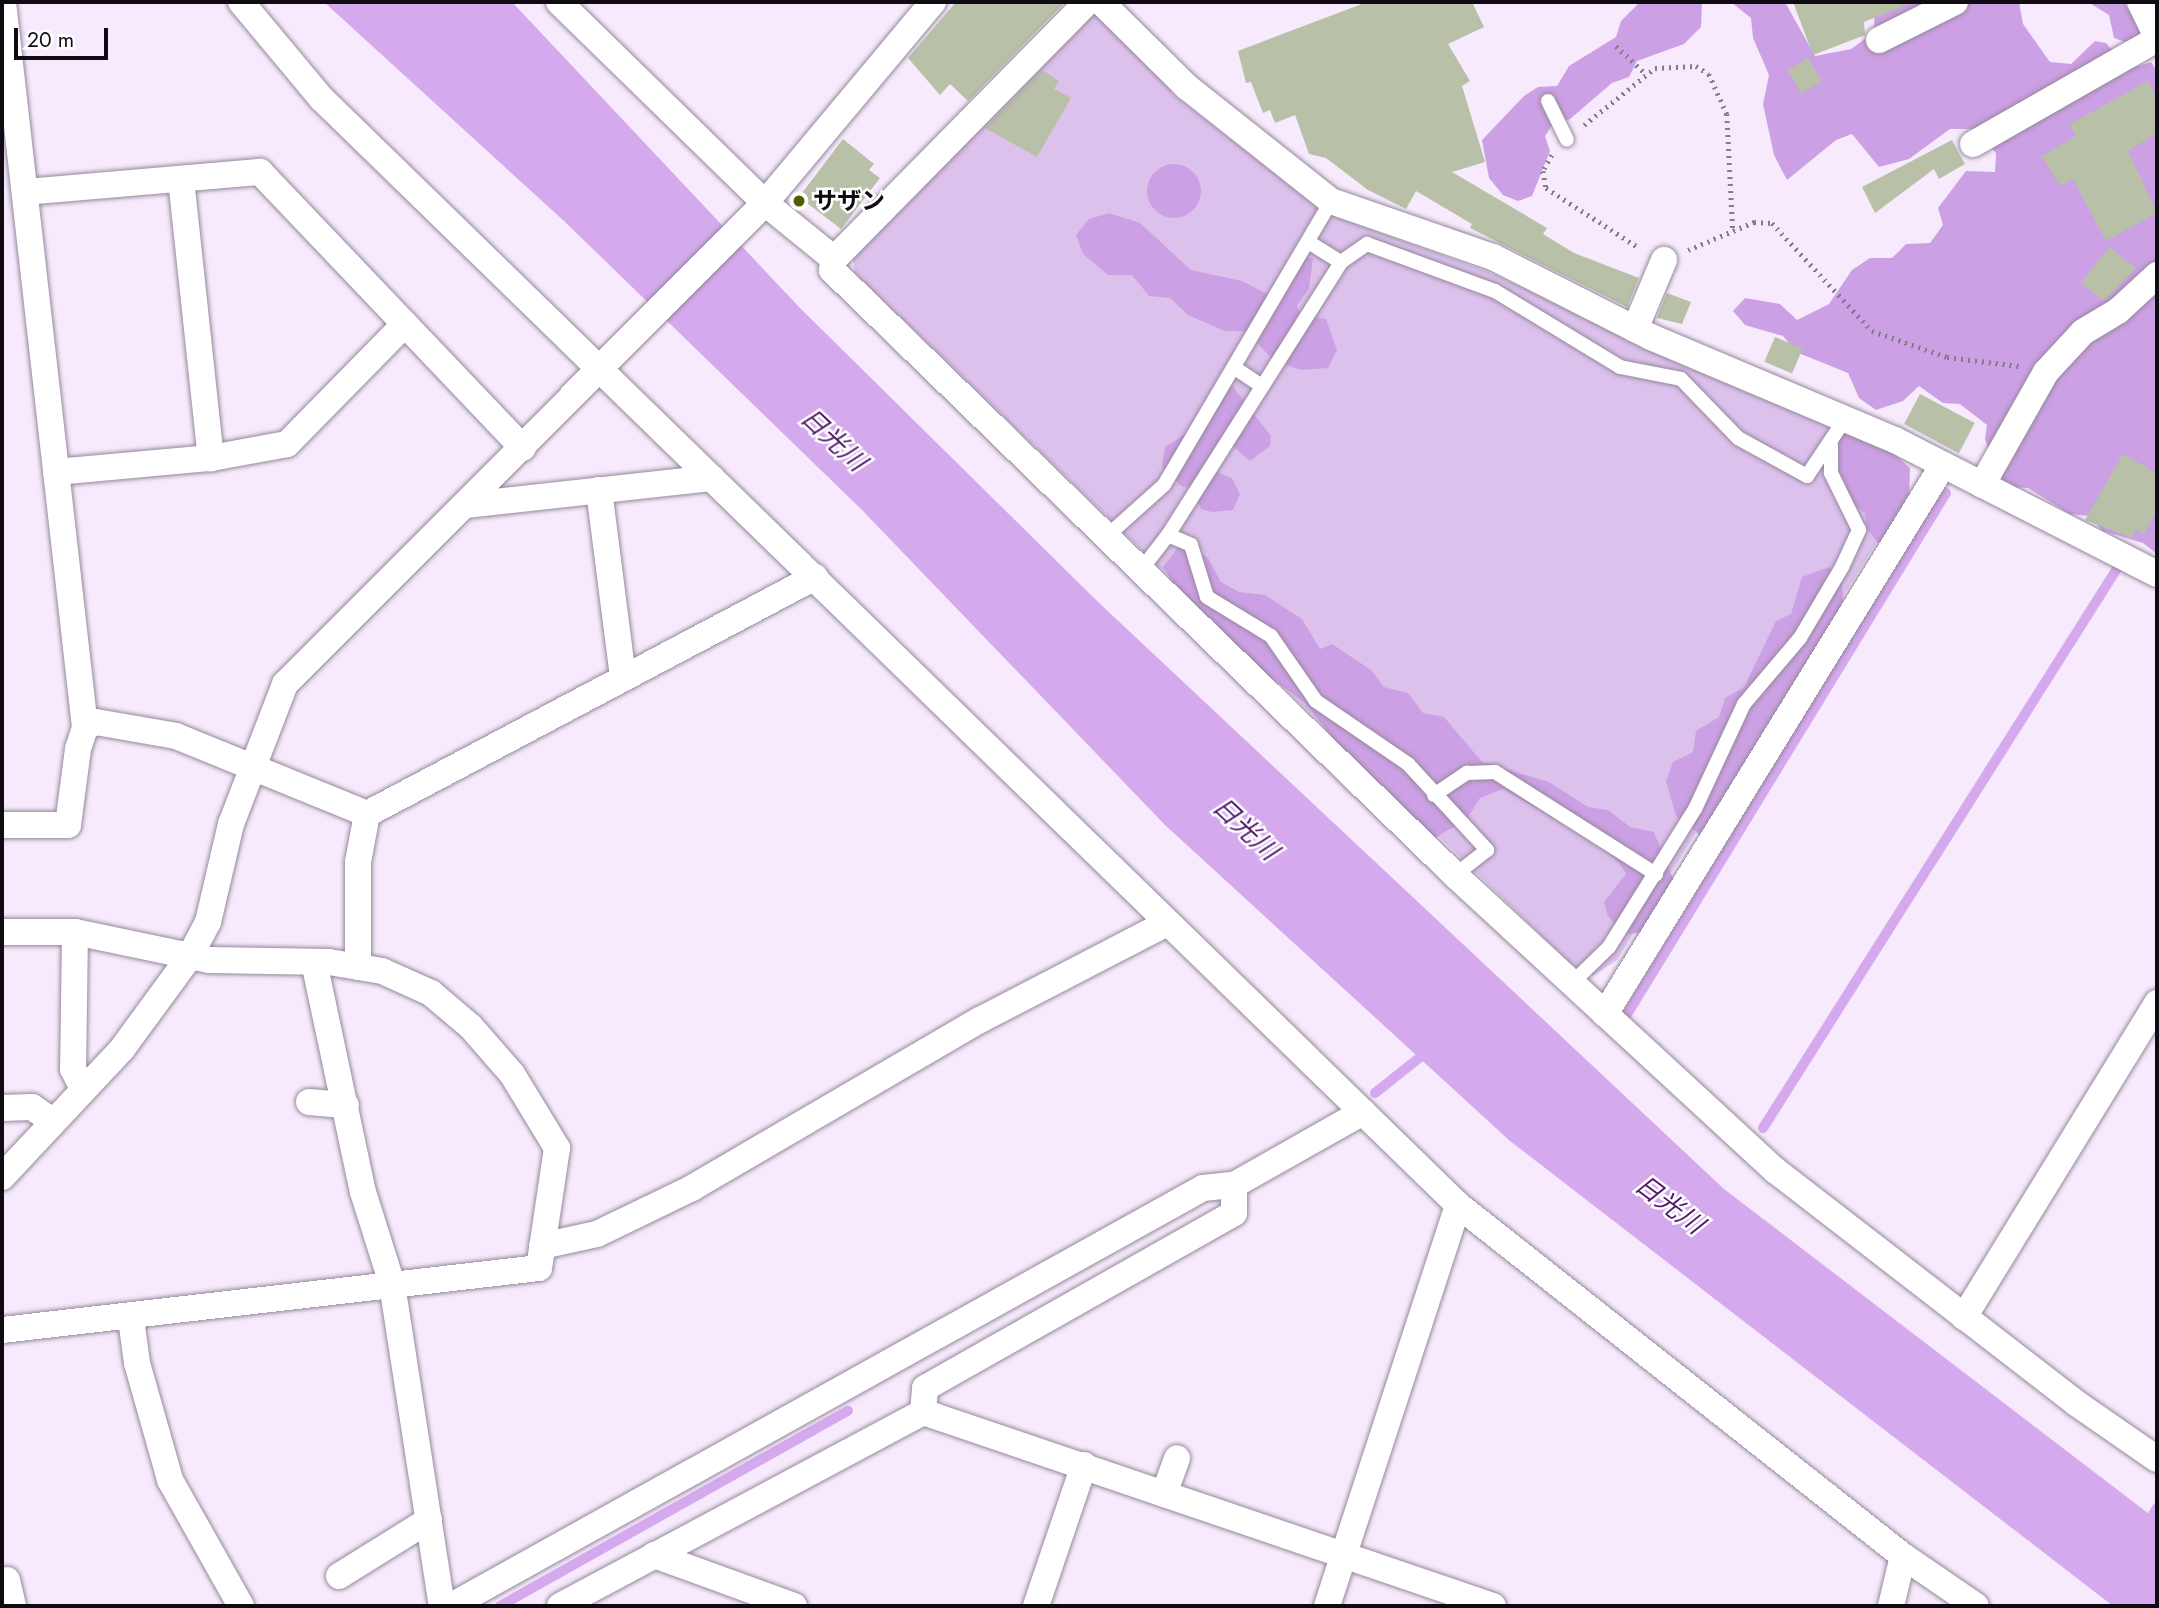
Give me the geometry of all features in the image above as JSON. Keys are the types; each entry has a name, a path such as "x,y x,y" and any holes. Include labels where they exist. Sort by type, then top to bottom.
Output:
{"street":[{"path":"2,825 68,825 85,727 3,2"},
{"path":"241,2 321,98 1458,1205 1903,1556 1976,1606"},
{"path":"559,2 765,203 834,259"},
{"path":"2,1177 122,1049 190,956 208,922 252,765 285,684 315,649 467,505 765,203 933,2"},
{"path":"1087,2 834,259 832,270 1455,875 1776,1171 1964,1317 2157,1459"},
{"path":"1101,2 1187,88 1331,201 1493,257 1838,426 1943,465 2157,574"},
{"path":"1879,40 1955,2"},
{"path":"1973,144 2157,38 2140,2"},
{"path":"24,192 260,172 523,447"},
{"path":"181,179 211,458"},
{"path":"1635,328 1664,260"},
{"path":"1982,485 2027,398 2056,360 2083,332 2119,311 2157,275"},
{"path":"56,472 211,458 287,444 405,324"},
{"path":"1605,1014 1943,465"},
{"path":"467,505 712,478"},
{"path":"599,491 623,678"},
{"path":"367,814 815,577"},
{"path":"85,727 96,722 176,736 367,814"},
{"path":"358,967 358,862 367,814"},
{"path":"542,1246 597,1234 692,1188 980,1020 1167,923"},
{"path":"2,932 75,932 190,956 314,962 358,967 430,993 471,1027 512,1074 557,1148 539,1268 392,1284 131,1319 2,1331"},
{"path":"75,932 73,1069 83,1089"},
{"path":"314,962 363,1192 392,1284 442,1606"},
{"path":"1964,1317 2157,1003"},
{"path":"309,1102 346,1105"},
{"path":"2,1108 32,1107 52,1121"},
{"path":"451,1606 1203,1188 1234,1185 1363,1112"},
{"path":"923,1412 925,1388 1234,1213 1234,1185"},
{"path":"1327,1606 1458,1205"},
{"path":"131,1319 137,1363 170,1480 241,1606"},
{"path":"560,1606 923,1412 1084,1465 1343,1559 1493,1606"},
{"path":"1164,1494 1177,1458"},
{"path":"1036,1606 1084,1465"},
{"path":"339,1576 408,1538 429,1520"},
{"path":"654,1555 794,1606"},
{"path":"1891,1606 1903,1556"},
{"path":"7,1580 13,1606"}],"lane":[{"path":"1548,101 1567,140"},
{"path":"1106,537 1164,485 1310,243 1331,201"},
{"path":"1310,243 1341,262"},
{"path":"1141,570 1168,536 1341,262 1357,247 1378,244 1495,290 1620,367 1681,379 1738,438 1807,476 1823,458 1838,426"},
{"path":"1235,368 1262,386"},
{"path":"1572,983 1609,947 1656,874 1744,704 1822,605 1859,530 1831,473 1838,426"},
{"path":"1168,536 1191,545 1207,597 1271,636 1316,701 1408,764 1487,850 1455,875"},
{"path":"1434,795 1466,773 1495,772 1656,874"},
{"path":"1678,836 1705,852"}],"path":[{"path":"1616,46 1646,74"},
{"path":"1733,232 1727,114 1709,74 1679,65 1646,74 1550,156 1543,172 1546,188 1616,237 1664,260 1733,232 1754,222 1772,223 1855,317 1909,347 1982,365 2056,360"}],"shaded area":[{"path":"1640,2 1702,2 1701,27 1684,44 1637,61 1629,77 1612,83 1570,119 1553,124 1545,136 1550,151 1532,196 1518,201 1503,195 1489,178 1482,140 1524,96 1538,87 1557,86 1569,66 1616,37 1621,21"},
{"path":"1731,2 1785,2 1815,56 1851,49 1865,39 1874,28 1875,2 2019,2 2023,24 2050,62 2071,64 2095,41 2106,43 2129,69 2151,62 2157,71 2157,554 2143,543 2103,531 2089,516 2070,514 2028,488 2012,487 1999,477 1985,439 1987,425 1960,404 1943,403 1919,386 1903,401 1876,410 1859,398 1848,373 1796,352 1783,336 1745,325 1733,311 1745,298 1780,304 1797,320 1829,304 1852,270 1870,258 1892,258 1906,244 1930,243 1943,225 1938,208 1966,171 1995,172 1996,153 1976,129 1950,129 1909,159 1879,167 1852,134 1836,140 1787,180 1774,155 1763,104 1769,75 1753,38 1751,18"},
{"path":"2088,2 2124,2 2143,34 2128,43 2114,38 2109,15"},
{"path":"1093,8 1176,82 1171,93 1330,215 1486,271 1893,456 1907,493 1617,960 1593,976 1571,964 854,272 853,257"},
{"path":"1174,164 1193,172 1201,191 1193,210 1174,218 1155,210 1147,191 1155,172"},
{"path":"1109,213 1140,223 1191,270 1242,281 1269,295 1301,258 1313,258 1309,289 1297,305 1300,315 1326,319 1337,350 1328,368 1301,370 1274,361 1246,331 1225,331 1188,315 1170,298 1149,296 1132,275 1108,275 1083,254 1076,235 1089,219"},
{"path":"1216,383 1233,387 1271,436 1270,446 1250,461 1229,443 1211,470 1232,478 1240,494 1233,510 1212,512 1201,509 1190,488 1181,486 1162,466 1165,447 1191,430"},
{"path":"1842,427 1885,446 1910,468 1909,501 1883,549 1867,529 1865,513 1854,505 1833,456"},
{"path":"1180,545 1208,558 1221,582 1239,592 1265,595 1302,619 1320,649 1332,644 1371,670 1384,687 1408,693 1423,713 1444,717 1482,762 1549,782 1588,807 1608,810 1630,827 1654,832 1674,881 1649,931 1624,935 1608,916 1604,902 1626,874 1619,863 1598,843 1503,789 1480,798 1467,819 1435,838 1351,760 1304,702 1262,671 1177,589 1163,567"},
{"path":"1829,567 1842,582 1844,618 1705,839 1676,816 1666,781 1673,762 1693,752 1696,731 1719,717 1725,698 1744,687 1776,621 1791,614 1802,577"}],"water":[{"name":"日光川","path":"324,2 512,2 800,308 1097,601 1724,1189 2157,1520 2157,1606 2113,1606 1510,1141 1165,825 862,510 564,221"}],"building":[{"path":"956,2 1065,2 968,101 950,84 940,95 908,58"},
{"path":"1367,2 1472,2 1484,27 1448,44 1470,81 1462,86 1485,162 1452,172 1547,228 1543,234 1574,253 1639,278 1627,307 1470,228 1472,224 1416,191 1406,209 1368,190 1326,158 1309,154 1295,115 1275,123 1270,110 1263,113 1251,82 1246,83 1238,51"},
{"path":"1793,2 1911,3 1864,22 1865,35 1813,55"},
{"path":"1808,58 1822,81 1801,94 1787,70"},
{"path":"1042,70 1059,81 1054,89 1071,98 1037,157 985,128"},
{"path":"2148,81 2157,98 2157,133 2128,151 2157,213 2106,241 2073,179 2060,186 2042,156 2076,136 2070,124"},
{"path":"843,139 874,164 869,170 880,178 841,229 799,197"},
{"path":"1952,140 1965,164 1939,179 1934,169 1875,213 1862,187"},
{"path":"2109,247 2136,268 2104,301 2081,283"},
{"path":"1667,293 1691,302 1682,324 1657,318"},
{"path":"1775,337 1803,349 1792,374 1764,362"},
{"path":"1920,394 1975,423 1959,453 1904,424"},
{"path":"2123,454 2157,473 2157,510 2144,534 2136,529 2132,538 2085,520"}],"waterway":[{"path":"1626,1016 1946,493"},
{"path":"1763,1128 2120,564"},
{"path":"1375,1093 1429,1050"},
{"path":"500,1606 848,1411"},
{"path":"2147,1525 2157,1508"}],"place":[{"name":"サザン","path":"799,201"}]}
